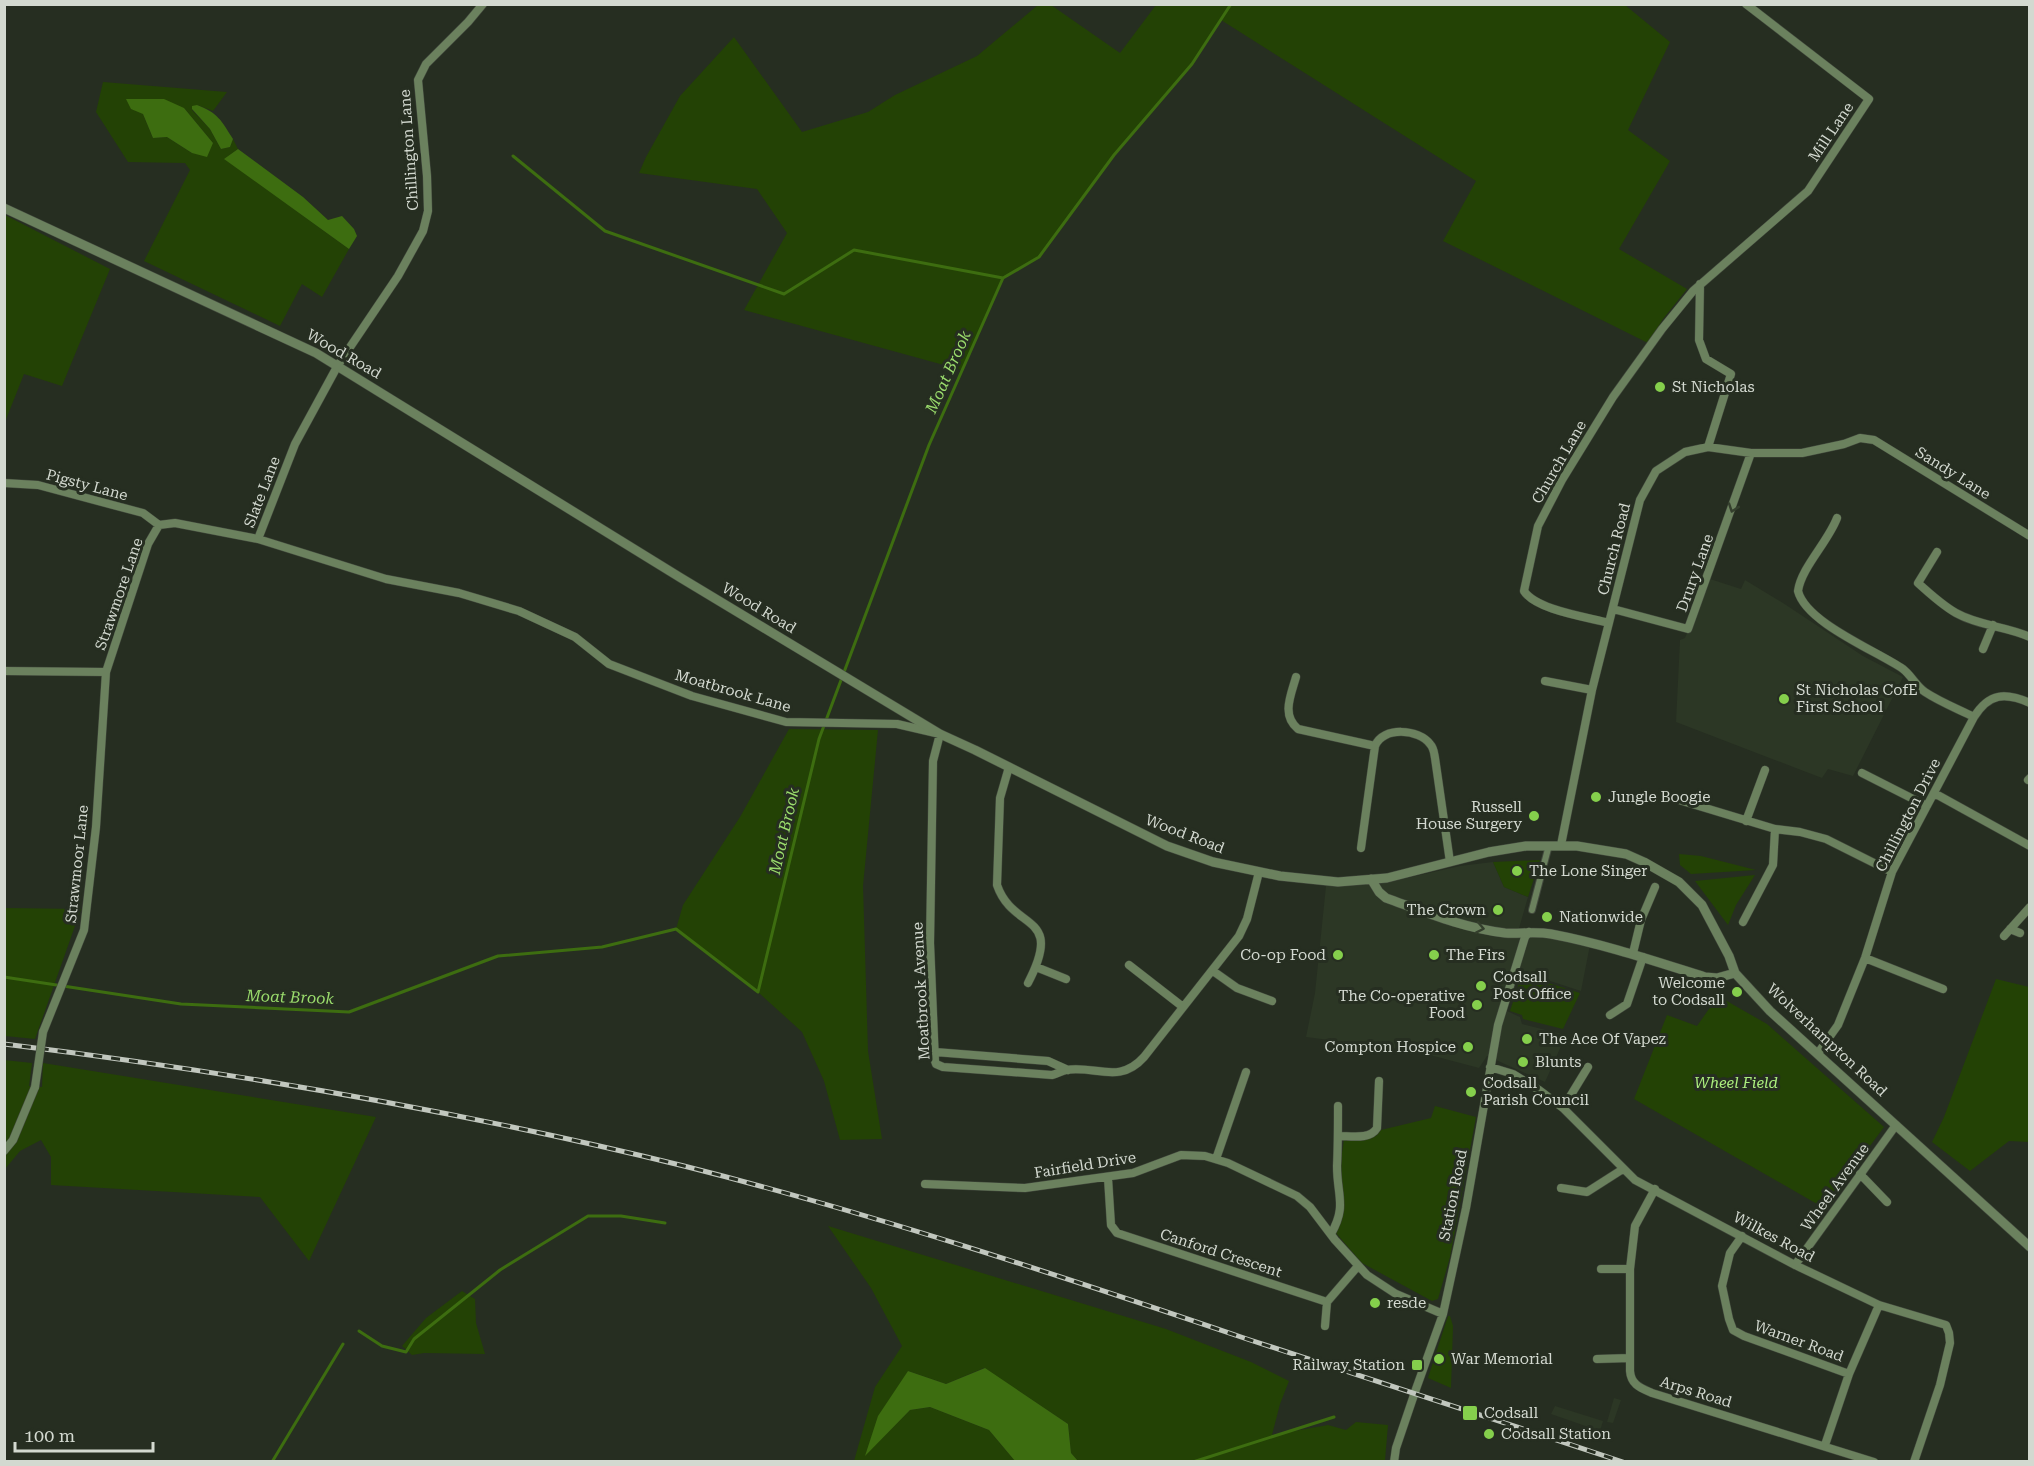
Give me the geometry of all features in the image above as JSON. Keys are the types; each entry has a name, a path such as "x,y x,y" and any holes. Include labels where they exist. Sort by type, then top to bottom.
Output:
{"street":[{"name":"Chillington Lane","path":"338,365 399,276 423,231 428,211 428,188 418,80 426,64 483,4"},
{"name":"Mill Lane","path":"1700,284 1808,191 1869,99 1746,4"},
{"name":"Wood Road","path":"4,208 338,365 681,578 940,734 1167,846 1213,862 1259,872 1323,881 1396,876 1509,848 1561,845"},
{"path":"1700,284 1699,340 1706,359 1731,374 1708,447"},
{"name":"Church Lane","path":"1609,623 1559,610 1527,596 1524,591 1538,526 1562,480 1613,397 1662,328 1700,284"},
{"name":"Slate Lane","path":"159,525 175,523 258,539 295,444 338,365"},
{"name":"Church Road","path":"1561,845 1592,690 1640,500 1656,471 1684,452 1708,447 1751,453 1802,453 1844,444 1860,438"},
{"name":"Sandy Lane","path":"1860,438 1874,440 2030,536"},
{"name":"Drury Lane","path":"1613,609 1689,629 1751,453"},
{"name":"Pigsty Lane","path":"4,483 38,485 143,513 159,525"},
{"path":"1837,518 1831,532 1801,579 1798,591 1803,601 1828,625 1904,669 1924,692 1974,717"},
{"name":"Strawmore Lane","path":"106,672 148,544 159,525"},
{"name":"Moatbrook Lane","path":"258,539 386,579 459,593 529,614 575,637 609,664 692,696 786,722 897,724 940,734"},
{"path":"1937,552 1918,584 1956,613 2030,637"},
{"path":"1983,649 1993,625"},
{"path":"4,671 106,672"},
{"name":"Strawmoor Lane","path":"4,1151 13,1140 35,1087 43,1032 84,930 96,827 106,672"},
{"path":"1296,677 1288,706 1292,724 1305,731 1375,746"},
{"path":"1545,681 1592,690"},
{"name":"Chillington Drive","path":"1818,1053 1838,1025 1865,958 1892,872 1974,717 1985,703 1996,697 2005,695 2030,703"},
{"path":"1361,848 1375,746 1381,738 1393,732 1418,736 1430,743 1435,758 1450,862"},
{"name":"Moatbrook Avenue","path":"940,734 933,761 930,944 936,1064 943,1067 1047,1075 1068,1070 1115,1072 1131,1068 1144,1057 1244,929 1259,872"},
{"path":"1009,767 1000,798 997,885 1002,898 1035,926 1040,934 1041,950 1028,983"},
{"path":"1746,821 1765,770"},
{"path":"1862,773 1927,806"},
{"path":"1934,793 2030,846"},
{"path":"1679,800 1775,829 1800,832 1826,839 1892,872"},
{"path":"1743,922 1773,864 1775,829"},
{"path":"1532,910 1549,845"},
{"name":"Wolverhampton Road","path":"1561,845 1626,854 1679,882 1702,905 1729,956 1735,973 1770,1011 2030,1247"},
{"path":"1371,879 1386,898 1453,923 1507,933 1547,933 1576,939 1633,953 1706,977 1717,978 1735,973"},
{"path":"1633,953 1641,920 1655,887"},
{"path":"2004,936 2030,907"},
{"path":"2010,929 2020,933"},
{"name":"Station Road","path":"1394,1461 1396,1448 1443,1314 1466,1208 1498,1025 1525,937 1529,932"},
{"path":"1610,1015 1627,1004 1643,957"},
{"path":"1865,958 1943,989"},
{"path":"1129,965 1183,1007"},
{"path":"1036,967 1066,979"},
{"path":"1213,971 1237,988 1272,1001"},
{"path":"935,1052 1048,1061 1068,1070"},
{"name":"Wilkes Road","path":"1490,1067 1513,1074 1563,1108 1635,1180 1795,1265 1879,1305 1946,1325 1950,1343 1940,1385 1914,1461"},
{"path":"1563,1108 1588,1067"},
{"path":"1216,1159 1246,1072"},
{"path":"1338,1136 1368,1136 1375,1132 1379,1082"},
{"path":"1331,1234 1340,1215 1341,1204 1337,1168 1338,1106"},
{"name":"Wheel Avenue","path":"1795,1265 1896,1125"},
{"name":"Fairfield Drive","path":"925,1184 1025,1188 1108,1178 1147,1169 1181,1155 1197,1154 1216,1159 1297,1196 1310,1207 1366,1275 1382,1286 1443,1314"},
{"path":"1560,1188 1587,1192 1623,1169"},
{"path":"1860,1174 1887,1202"},
{"name":"Canford Crescent","path":"1108,1178 1111,1225 1117,1233 1327,1302"},
{"name":"Arps Road","path":"1655,1189 1635,1226 1630,1269 1631,1377 1637,1386 1652,1393 1874,1461"},
{"name":"Warner Road","path":"1742,1236 1730,1253 1722,1286 1733,1330 1849,1374"},
{"path":"1325,1326 1327,1302 1358,1266"},
{"path":"1601,1269 1630,1269"},
{"path":"1825,1445 1849,1374 1879,1305"},
{"path":"1597,1359 1630,1358"}],"shaded area":[{"path":"126,99 164,99 184,108 213,143 207,157 192,153 167,137 153,138 143,114 131,109"},
{"path":"197,105 210,111 222,122 233,139 230,147 221,149 210,129 192,109 192,106"},
{"path":"238,149 303,197 328,220 342,216 357,236 349,249 224,159"},
{"name":"St Nicholas CofE First School","path":"1710,579 1741,589 1745,580 1863,656 1903,677 1853,776 1828,769 1822,778 1676,722 1680,640 1685,638"},
{"path":"1493,862 1504,887 1528,897 1518,932 1590,945 1581,991 1547,980 1517,981 1507,1011 1520,1017 1522,1024 1566,1035 1545,1082 1487,1056 1479,1068 1415,1051 1306,1037 1315,993 1326,886 1389,882 1460,866"},
{"path":"985,1368 1068,1424 1071,1453 1078,1461 1015,1461 989,1430 930,1407 910,1410 865,1456 878,1416 908,1371 946,1384"},
{"path":"1614,1398 1621,1400 1613,1423 1607,1422"},
{"path":"1555,1406 1603,1421 1600,1431 1551,1414"}],"green space":[{"path":"1038,5 1051,5 1120,53 1156,5 1625,5 1670,42 1628,130 1670,161 1619,249 1687,289 1663,319 1648,343 1443,241 1476,181 1221,20 1192,64 1114,155 1039,257 1003,278 962,370 744,310 787,233 757,189 639,173 680,96 734,37 802,132 868,112 895,95 977,56"},
{"path":"103,82 227,92 213,111 197,105 192,110 210,129 221,149 230,147 233,139 238,149 225,159 349,249 322,297 302,284 280,326 144,261 190,170 185,163 128,162 96,112","holes":["184,108 213,143 192,153 167,137 153,138 143,114"]},
{"path":"5,215 110,269 62,386 24,374 5,422"},
{"path":"789,729 878,730 863,886 868,1051 882,1139 840,1140 824,1081 802,1032 758,992 676,929 683,905 740,817"},
{"path":"1679,854 1701,856 1756,870 1691,874 1680,865"},
{"path":"1540,860 1528,897 1504,887 1493,862"},
{"path":"1755,875 1736,905 1728,925 1695,881"},
{"path":"5,908 81,909 35,1039 5,1036"},
{"path":"1996,979 2029,987 2029,1142 2009,1141 1970,1171 1932,1142 1944,1117"},
{"path":"1545,982 1580,993 1563,1029 1523,1019 1522,1015 1510,1011 1519,983"},
{"name":"Wheel Field","path":"1718,996 1767,1024 1884,1127 1824,1208 1634,1099 1667,1015 1697,1026"},
{"path":"4,1060 32,1063 29,1086 42,1087 43,1063 376,1117 309,1261 260,1197 51,1185 51,1157 41,1140 20,1151 5,1169"},
{"path":"1435,1106 1476,1117 1450,1257 1438,1299 1432,1301 1362,1263 1335,1232 1344,1202 1341,1159 1344,1139 1376,1136 1381,1130 1431,1118"},
{"path":"828,1226 1166,1329 1251,1362 1289,1381 1272,1435 1328,1425 1346,1430 1356,1422 1388,1425 1385,1460 1384,1462 1078,1461 1071,1453 1068,1424 984,1368 946,1384 908,1371 866,1454 910,1410 930,1407 989,1430 1015,1461 854,1461 875,1387 902,1346 871,1288"},
{"path":"462,1291 475,1299 476,1323 485,1354 424,1353 412,1355 402,1346 426,1318"},
{"path":"1448,1316 1453,1326 1451,1388 1428,1378"}],"waterway":[{"name":"Moat Brook","path":"4,977 181,1004 349,1012 498,956 602,947 676,929 758,992 819,739 929,445 1003,278 1039,257 1114,155 1192,64 1231,4"},
{"path":"513,156 605,231 784,294 854,250 1003,278"},
{"path":"359,1331 382,1346 406,1352 414,1339 500,1270 588,1216 621,1216 665,1223"},
{"path":"272,1462 343,1344"},
{"path":"1193,1462 1334,1417"}],"railway":[{"path":"4,1044 175,1067 346,1095 515,1128 684,1166 826,1204 967,1247 1623,1462"}],"place":[{"name":"St Nicholas","path":"1660,387"},
{"name":"St Nicholas CofE First School","path":"1784,699"},
{"name":"Jungle Boogie","path":"1596,797"},
{"name":"Russell House Surgery","path":"1534,816"},
{"name":"The Lone Singer","path":"1517,871"},
{"name":"The Crown","path":"1498,910"},
{"name":"Nationwide","path":"1547,917"},
{"name":"Co-op Food","path":"1338,955"},
{"name":"The Firs","path":"1434,955"},
{"name":"Codsall Post Office","path":"1481,986"},
{"name":"Welcome to Codsall","path":"1737,992"},
{"name":"The Co-operative Food","path":"1477,1005"},
{"name":"The Ace Of Vapez","path":"1527,1039"},
{"name":"Compton Hospice","path":"1468,1047"},
{"name":"Blunts","path":"1523,1062"},
{"name":"Codsall Parish Council","path":"1471,1092"},
{"name":"resde","path":"1375,1303"},
{"name":"War Memorial","path":"1439,1359"},
{"name":"Railway Station","path":"1417,1365"},
{"name":"Codsall","path":"1470,1413"},
{"name":"Codsall Station","path":"1489,1434"}]}
